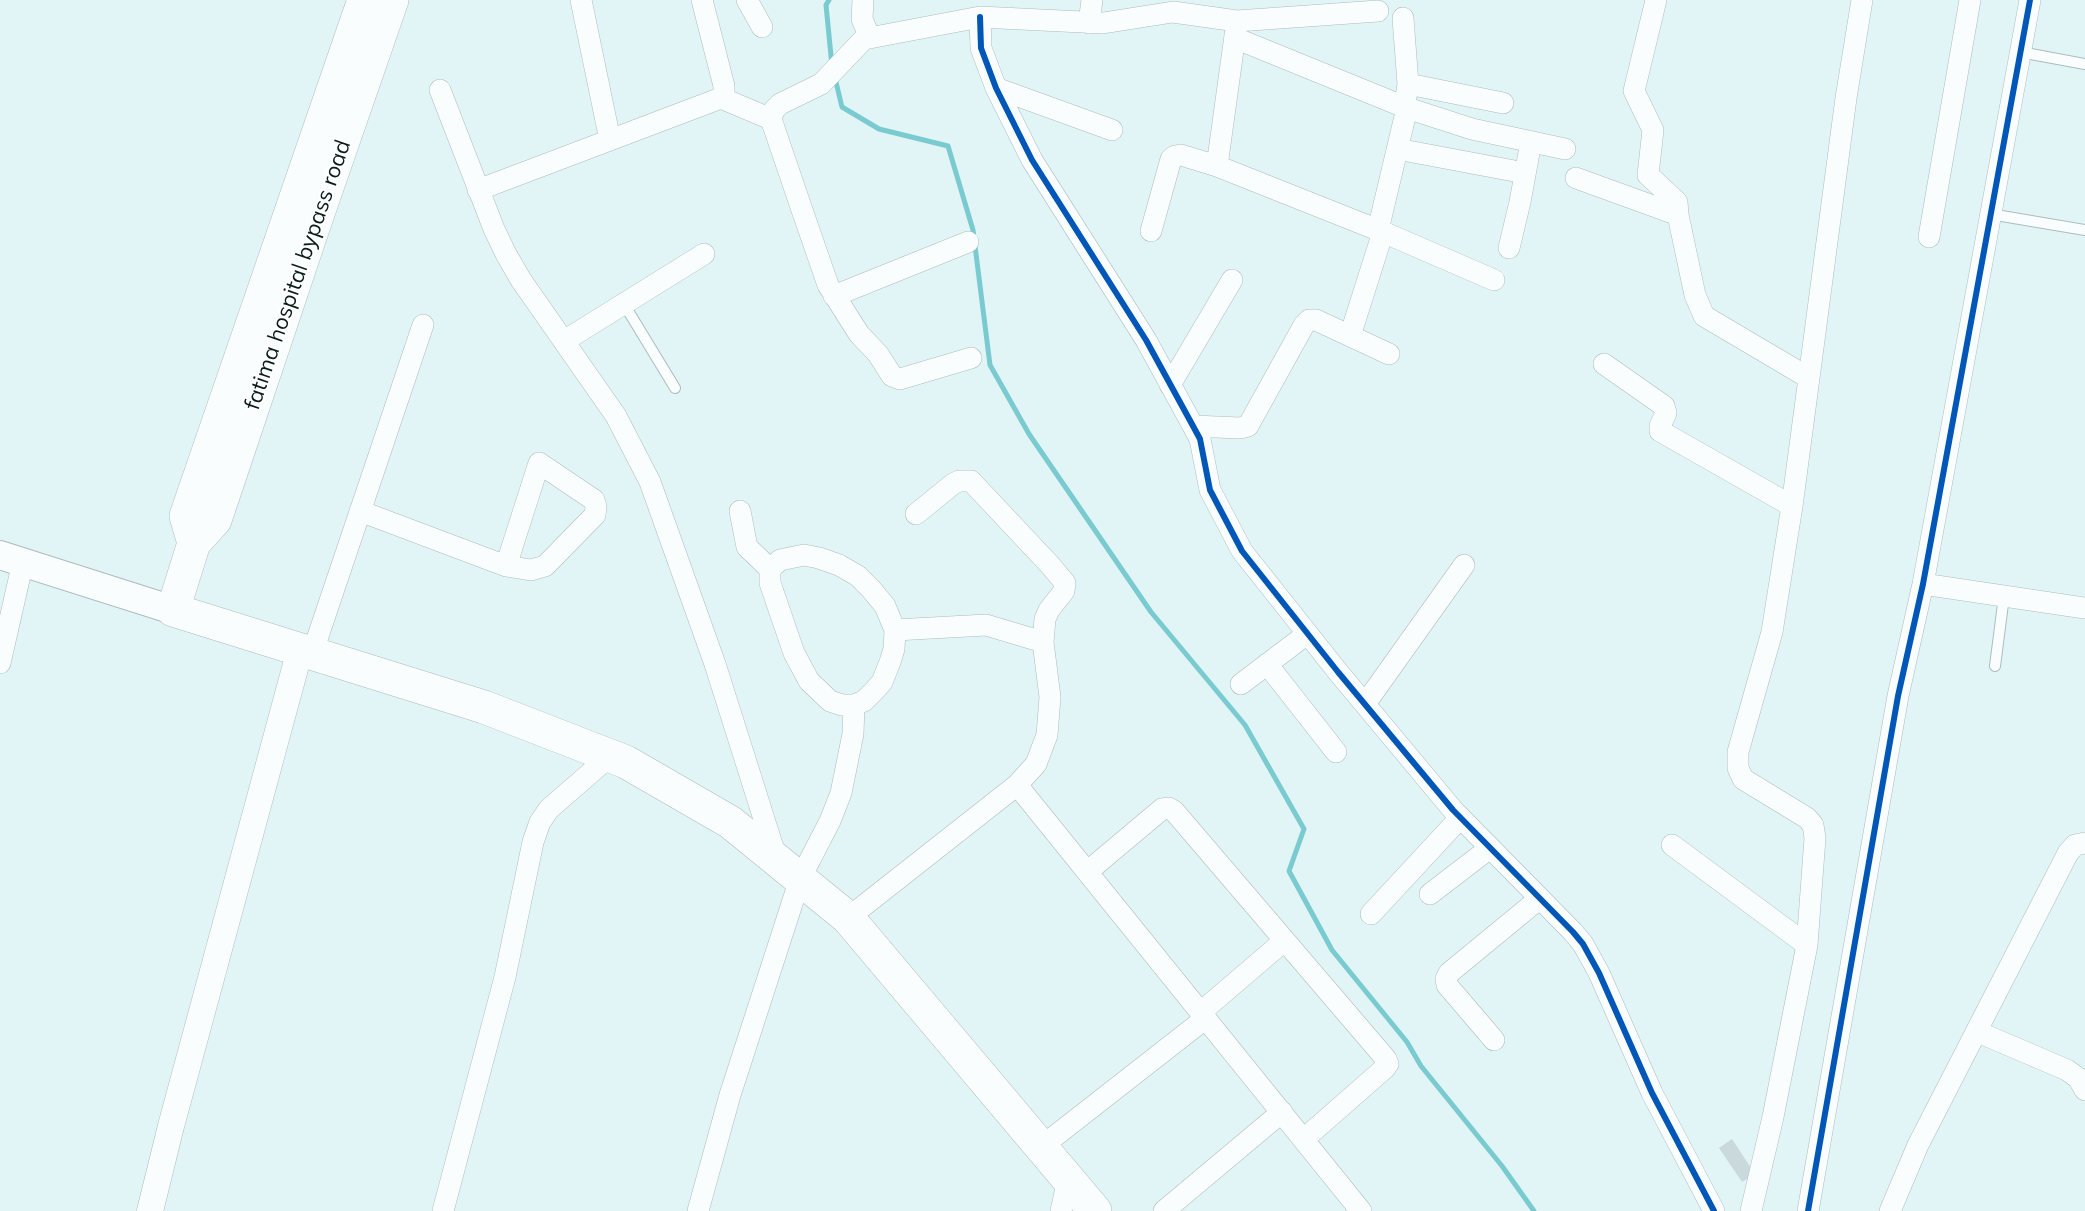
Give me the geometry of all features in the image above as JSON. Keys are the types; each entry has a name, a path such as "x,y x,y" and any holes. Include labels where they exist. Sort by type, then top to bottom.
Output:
{"highway":[{"name":"fatima hospital bypass road","path":"194,543 186,516 364,0"},
{"name":"fatima hospital bypass road","path":"173,610 194,543 215,520 392,0"},
{"path":"173,610 484,707 626,762 730,822 848,918 1095,1211"}],"main road":[{"path":"11,559 173,610"}],"street":[{"path":"581,0 610,140"},
{"path":"478,190 721,98 724,86 702,0"},
{"path":"747,0 762,27"},
{"path":"863,0 862,19 867,38"},
{"path":"1089,22 1092,0"},
{"path":"1656,0 1634,91 1653,130 1648,175 1677,202 1695,295 1704,316 1809,378"},
{"path":"1751,1211 1773,1117 1807,945 1815,838 1813,825 1807,818 1743,779 1738,768 1738,752 1772,632 1792,506 1844,110 1862,0"},
{"path":"1929,237 1970,0"},
{"path":"1808,1211 1898,696 1923,584 2030,0"},
{"path":"1236,29 1378,11"},
{"path":"970,358 900,379 892,376 878,354 859,334 834,296 824,274 771,119 774,110 780,104 821,84 867,38 980,17 1103,23 1173,12 1236,29 1405,107 1472,129 1566,149"},
{"path":"980,17 981,48 996,88 1032,160 1146,340 1200,439 1210,490 1242,551 1307,634 1460,818 1573,932 1590,955 1652,1093 1713,1211"},
{"path":"1350,336 1380,231 1405,107 1408,84 1403,18"},
{"path":"1217,166 1236,29"},
{"path":"1408,84 1503,103"},
{"path":"996,88 1112,130"},
{"path":"440,90 494,230 506,254 521,280 616,416 650,482 788,870"},
{"path":"721,98 771,119"},
{"path":"1509,248 1531,142"},
{"path":"1397,149 1525,173"},
{"path":"1151,231 1172,159 1181,155 1217,166 1380,231 1494,280"},
{"path":"1576,178 1678,215"},
{"path":"834,296 968,242"},
{"path":"564,341 704,255"},
{"path":"1170,385 1232,280"},
{"path":"1193,426 1240,428 1248,426 1304,325 1310,320 1316,320 1389,354"},
{"path":"150,1211 174,1115 306,652 360,511 423,325"},
{"path":"1604,364 1664,406 1666,413 1660,431 1792,506"},
{"path":"360,511 506,566 531,570 545,566 595,515 594,500 539,464 506,566"},
{"path":"848,918 1017,785 1036,764 1047,735 1050,697 1043,642 1045,619 1048,610 1064,591 1065,583 971,481 959,481 953,484 916,514"},
{"path":"740,512 747,547 770,569 770,583 775,601 794,653 809,681 830,701 842,705 854,705 864,701 882,681 894,649 895,630 885,606 858,576 839,565 804,555 780,560 770,569"},
{"path":"0,663 11,559"},
{"path":"1365,704 1464,565"},
{"path":"1923,584 2085,608"},
{"path":"895,630 986,625 1043,642"},
{"path":"1241,684 1307,634"},
{"path":"1267,664 1336,752"},
{"path":"698,1211 788,870 830,821 841,793 853,734 854,705"},
{"path":"443,1211 505,976 533,842 540,822 549,809 610,756"},
{"path":"1017,785 1361,1211"},
{"path":"1088,872 1162,809 1169,808 1174,811 1386,1059 1388,1064 1385,1068 1304,1139"},
{"path":"1371,914 1460,818"},
{"path":"1890,1211 1918,1145 2068,853 2075,845 2085,843"},
{"path":"1672,845 1807,945"},
{"path":"1430,894 1490,848"},
{"path":"1494,1040 1447,985 1446,979 1449,973 1539,899"},
{"path":"1041,1147 1204,1015 1284,940"},
{"path":"1977,1032 2067,1070 2078,1078 2085,1090"},
{"path":"1164,1211 1282,1112"},
{"path":"1061,1211 1068,1179"}],"lane":[{"path":"2020,52 2085,64"},
{"path":"1990,214 2085,230"},
{"path":"624,304 675,388"},
{"path":"1995,666 2004,596"}],"building":[{"path":"1732,1139 1755,1174 1742,1182 1719,1148"}],"waterway":[{"path":"829,0 826,5 832,66"},
{"path":"835,78 842,107 879,129 948,146 973,230 990,365 1029,434 1151,612 1245,725 1304,829 1289,871 1332,950 1407,1042 1421,1066 1502,1166 1534,1211"}],"cycle path":[{"path":"1808,1211 1898,696 1923,584 2030,0"},
{"path":"980,17 981,48 996,88 1032,160 1146,340 1200,439 1210,490 1242,551 1338,672 1453,810 1583,944 1599,973 1652,1093 1714,1211"}]}
